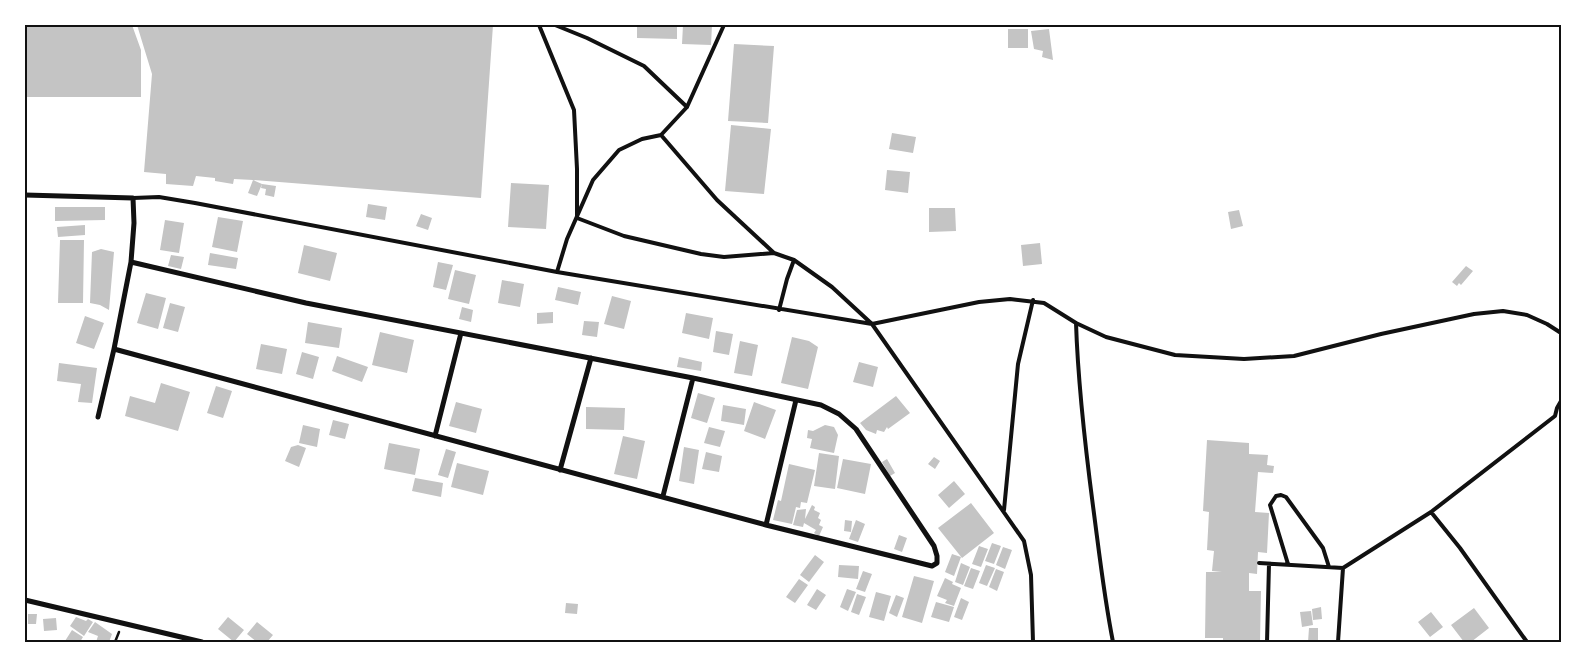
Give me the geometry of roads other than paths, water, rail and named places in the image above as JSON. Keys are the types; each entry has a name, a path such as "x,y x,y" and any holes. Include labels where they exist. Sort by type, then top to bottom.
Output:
{"street":[{"path":"25,196 132,198 134,224 131,262 114,349 98,416"},
{"path":"114,349 766,525 932,566 937,563 934,546 856,429 839,414 827,408 693,378 306,302 131,262"},
{"path":"436,436 461,333"},
{"path":"560,470 592,358"},
{"path":"663,496 693,378"},
{"path":"766,525 796,400"},
{"path":"25,600 202,642"}],"lane":[{"path":"539,25 574,110 577,218"},
{"path":"555,25 587,38 644,66 687,107"},
{"path":"557,272 567,239 593,180 619,150 642,139 660,135 687,107 724,25"},
{"path":"660,135 717,200 774,253 794,260 832,287 872,324 1024,541 1031,575 1033,642"},
{"path":"132,198 158,197 195,203 557,272 872,324 979,302 1010,298 1032,300 1044,303 1076,323 1106,337 1175,355 1244,359 1294,356 1381,334 1474,314 1503,311 1527,316 1547,324 1561,333"},
{"path":"577,218 624,236 700,254 724,257 774,253"},
{"path":"779,310 794,260"},
{"path":"1004,510 1018,364 1032,300"},
{"path":"1076,323 1084,434 1105,600 1114,642"},
{"path":"1555,416 1561,401"},
{"path":"1259,563 1343,568 1431,512 1555,416 1561,416"},
{"path":"1288,564 1270,505 1276,496 1281,495 1286,497 1323,548 1329,567"},
{"path":"1431,512 1460,548 1527,642"},
{"path":"1267,642 1269,564"},
{"path":"1338,642 1343,568"}]}
